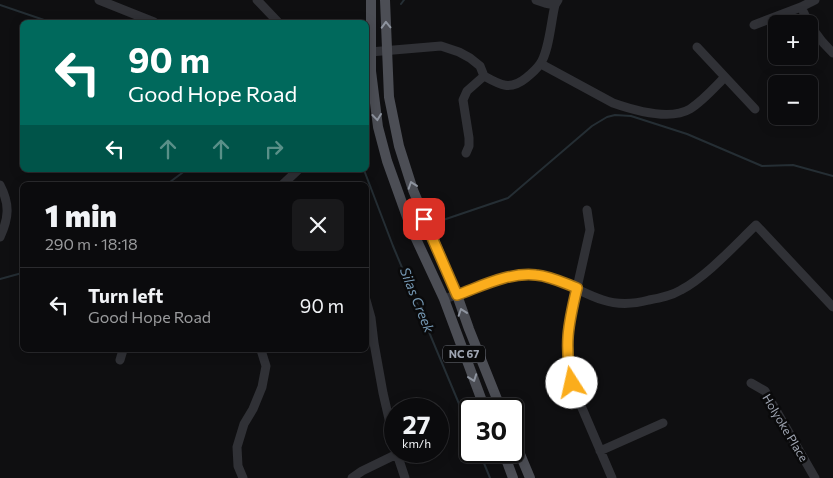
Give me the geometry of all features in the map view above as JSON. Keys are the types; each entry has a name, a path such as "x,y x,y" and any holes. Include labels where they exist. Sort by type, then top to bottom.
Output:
{"main road":[{"name":"NC 67","path":"371,0 371,71 378,127 387,161 411,228 444,299 481,398"},
{"name":"NC 67","path":"385,0 389,97 399,146 413,190 497,398"},
{"path":"507,463 513,478"},
{"path":"524,463 530,478"}],"street":[{"path":"99,0 149,20"},
{"path":"257,0 276,20"},
{"path":"370,52 434,46 450,48 480,66 484,76 498,84 510,86 522,81 541,64 547,46 556,2 545,3 536,0"},
{"path":"754,25 815,0"},
{"path":"801,7 806,19 822,43 833,54"},
{"path":"697,47 754,109"},
{"path":"541,64 613,103 656,114 679,113 691,109 725,77"},
{"path":"466,153 469,146 469,138 463,100 467,91 484,76"},
{"path":"285,182 296,172"},
{"path":"0,185 8,209 6,226 0,238"},
{"path":"587,210 590,230 567,335 568,367 578,401 612,478"},
{"path":"444,299 518,275 536,275 553,279 597,298 615,303 641,302 681,291 698,279 756,225 833,307"},
{"path":"369,311 384,398"},
{"path":"120,360 122,352"},
{"path":"244,478 238,466 237,447 244,424 253,410 262,388 266,366 262,352"},
{"name":"Holyoke Place","path":"751,383 765,391 815,478"},
{"path":"600,451 663,423"},
{"path":"352,478 384,457"},
{"path":"400,463 405,478"}],"waterway":[{"name":"Silas Creek","path":"401,4 404,0"},
{"path":"0,5 44,20"},
{"path":"440,221 508,198 592,126 607,117 615,115 631,116 687,134 762,166 793,165 833,176"},
{"path":"170,182 183,172"},
{"name":"Silas Creek","path":"365,172 369,182"},
{"name":"Silas Creek","path":"369,183 393,246 459,404"},
{"path":"0,279 20,274"},
{"name":"Silas Creek","path":"484,463 490,478"}],"route":[{"path":"424,219 457,295 518,275 536,275 577,288 567,335 568,367 572,383"}]}
